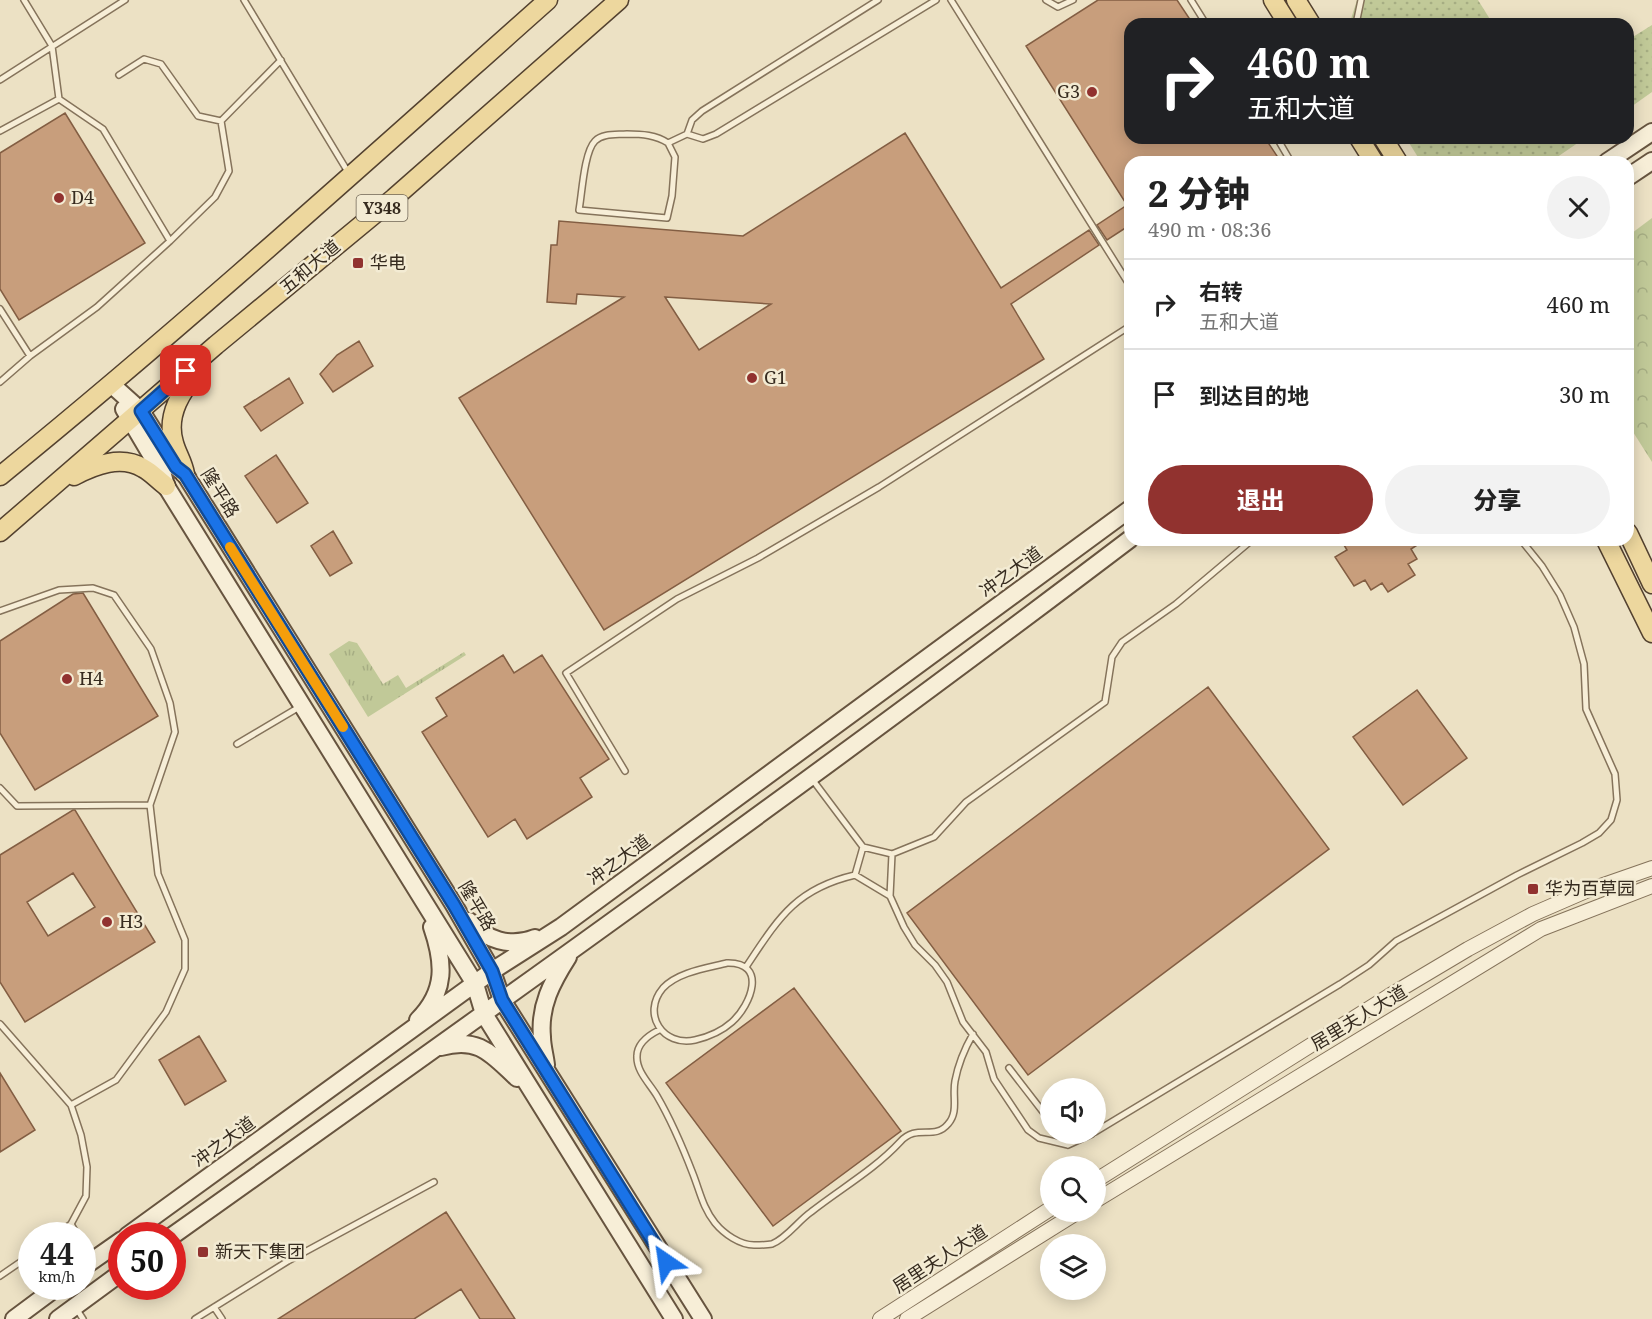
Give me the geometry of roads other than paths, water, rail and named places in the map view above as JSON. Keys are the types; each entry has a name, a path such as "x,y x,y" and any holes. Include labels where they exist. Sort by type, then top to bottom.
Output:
{"main road":[{"name":"Y348","path":"0,476 111,384 548,0"},
{"name":"五和大道","path":"0,532 216,345 394,198 619,0"},
{"path":"1273,0 1284,18"},
{"path":"1296,0 1307,18"},
{"path":"1616,156 1652,132"},
{"path":"1634,173 1652,161"},
{"path":"185,474 183,462 171,433 173,413 190,381 216,345"},
{"name":"隆平路","path":"111,384 176,467 185,474 454,905 492,971 502,1000 703,1319"},
{"name":"隆平路","path":"135,416 166,486 424,900 475,984 484,1014 674,1319"},
{"path":"54,486 91,468 122,461 141,466 166,486"},
{"name":"冲之大道","path":"146,1222 492,971 561,927 1124,513"},
{"path":"186,1226 484,1014 810,777 980,653 1124,544"},
{"path":"1634,545 1652,582"},
{"path":"1609,546 1652,633"},
{"path":"393,1044 423,1014 437,991 442,972 439,947 424,900"},
{"path":"454,905 480,934 497,940 517,942 531,940 561,927"},
{"path":"546,1070 542,1036 545,999 552,982 574,948"},
{"path":"412,1065 443,1047 464,1043 485,1048 532,1091"},
{"path":"58,1319 79,1313 108,1285"},
{"path":"14,1319 40,1300"}],"street":[{"name":"居里夫人大道","path":"1106,1174 1389,996 1468,950 1533,914 1586,891 1652,868"},
{"name":"居里夫人大道","path":"1106,1194 1541,929 1652,886"},
{"name":"居里夫人大道","path":"879,1319 1040,1215"},
{"name":"居里夫人大道","path":"907,1319 1062,1222"}],"lane":[{"path":"24,0 52,46 59,99 103,129 170,241"},
{"path":"0,80 125,0"},
{"path":"244,0 350,176"},
{"path":"687,134 692,120 702,111 879,0"},
{"path":"668,143 687,134 703,139 716,134 936,0"},
{"path":"951,0 1124,276"},
{"path":"1046,0 1058,7 1074,0"},
{"path":"1191,0 1202,18"},
{"path":"1357,18 1361,0"},
{"path":"119,75 144,59 161,64 198,116 221,121"},
{"path":"221,121 281,60"},
{"path":"0,131 59,99"},
{"path":"0,382 30,356 97,307 215,197 229,171 221,121"},
{"path":"633,134 658,136 668,143 675,157 672,196 667,218 579,210 590,150 596,141 606,135 633,134"},
{"path":"0,309 30,356"},
{"path":"625,771 566,673 677,599 758,558 879,487 1124,330"},
{"path":"810,777 863,847 892,854 937,835 966,802 1105,702 1112,657 1122,642 1176,604 1245,546"},
{"path":"1106,1125 1340,984 1369,965 1396,941 1517,875 1582,843 1599,833 1611,820 1617,800 1615,774 1586,709 1584,664 1574,627 1560,595 1542,566 1526,546"},
{"path":"0,611 59,590 93,588 114,595 151,649 170,703 175,732 150,805 158,874 185,940 185,969 166,1012 116,1080 71,1105"},
{"path":"237,744 302,705"},
{"path":"0,788 17,806 150,805"},
{"path":"855,875 863,847"},
{"path":"892,854 890,896 904,927 915,945 935,965 947,982 963,1022 986,1052 994,1079 1028,1130 1039,1138 1068,1145"},
{"path":"746,967 775,924 793,904 814,889 837,879 855,875 890,896"},
{"path":"727,963 738,963 746,967 753,978 752,990 745,1006 732,1023 712,1035 692,1040 673,1040 659,1030 654,1018 656,1003 663,988 679,978 702,969 727,963"},
{"path":"0,1024 71,1105 81,1135 87,1167 86,1196 72,1222"},
{"path":"659,1030 648,1036 640,1045 637,1056 640,1070 658,1096 679,1140 703,1205 716,1225 735,1240 752,1246 772,1244 784,1236 809,1213 892,1152 907,1135 917,1131 941,1131 949,1123 955,1110 955,1080 973,1034"},
{"path":"1009,1068 1040,1108"},
{"path":"195,1319 288,1261 434,1182"},
{"path":"0,1276 18,1264"},
{"path":"214,1307 222,1319"}],"place":[{"name":"G3","path":"1092,92"},
{"name":"D4","path":"59,198"},
{"name":"华电","path":"358,263"},
{"name":"G1","path":"752,378"},
{"name":"H4","path":"67,679"},
{"name":"华为百草园","path":"1533,889"},
{"name":"H3","path":"107,922"},
{"name":"新天下集团","path":"203,1252"}]}
